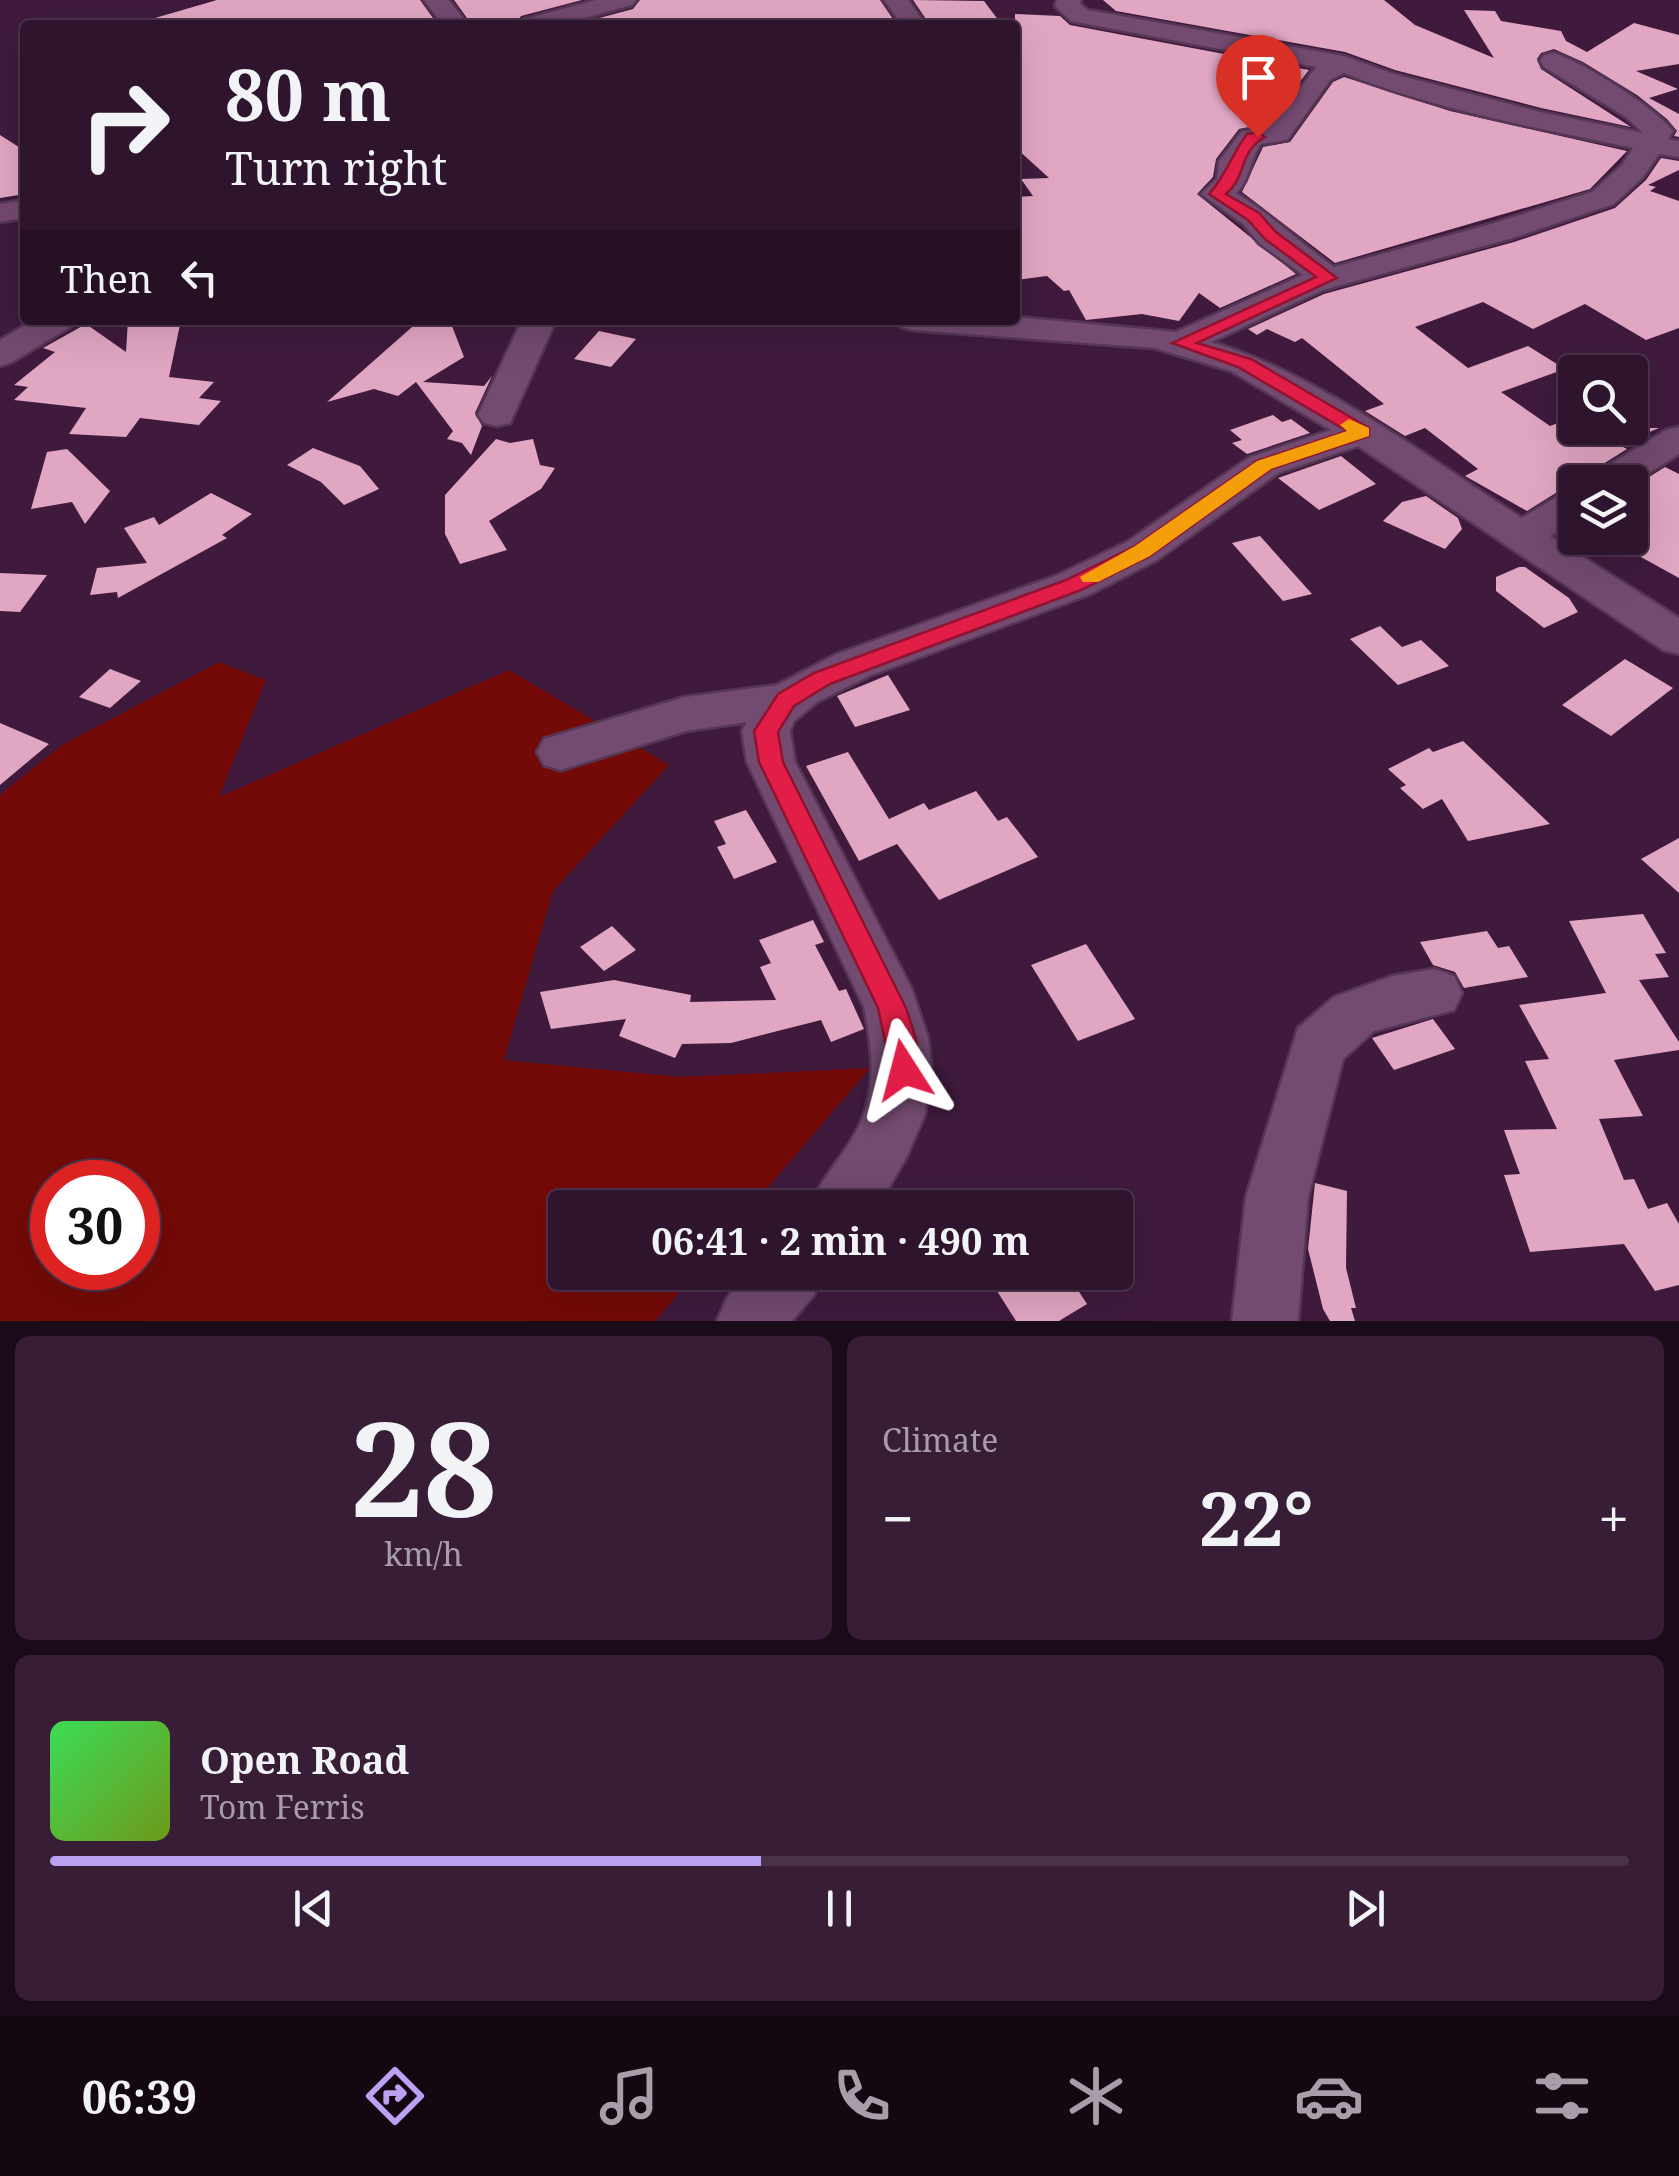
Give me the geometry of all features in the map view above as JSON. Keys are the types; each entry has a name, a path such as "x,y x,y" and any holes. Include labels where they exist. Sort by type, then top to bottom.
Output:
{"street":[{"path":"436,0 452,20"},
{"path":"550,20 624,0"},
{"path":"1069,0 1067,6 1080,16 1344,64 1385,80 1665,148"},
{"path":"1552,61 1648,121 1660,132 1665,148"},
{"path":"1328,278 1270,236 1254,217 1216,194 1231,182 1234,161 1252,138 1277,134 1321,74 1344,64"},
{"path":"1181,343 1328,278 1502,231 1603,198 1665,148"},
{"path":"0,355 50,325"},
{"path":"497,415 536,325"},
{"path":"981,325 1158,338 1244,363 1362,432 1679,640"},
{"path":"561,752 686,714 786,700 853,665 1074,585 1142,551 1264,465 1362,432"},
{"path":"1635,465 1679,438"},
{"path":"1522,536 1558,514"},
{"path":"786,700 766,731 771,762 892,1008 904,1049 903,1090 888,1134 852,1190"},
{"path":"1265,1321 1277,1197 1318,1046 1354,1014 1392,1000 1434,994"},
{"path":"750,1321 776,1290"}],"shaded area":[{"path":"219,662 266,680 219,797 509,670 669,765 553,891 504,1060 681,1077 870,1068 766,1190 548,1190 548,1290 681,1290 655,1321 0,1321 0,795 62,745"}],"building":[{"path":"217,0 420,0 434,20 155,20"},
{"path":"454,0 582,0 521,16 518,20 468,20"},
{"path":"640,0 880,0 894,20 592,20 633,9"},
{"path":"913,0 984,1 998,20 927,20"},
{"path":"1103,0 1384,0 1415,25 1494,58 1464,10 1495,11 1501,21 1561,31 1566,41 1587,52 1634,23 1679,35 1679,64 1636,71 1678,89 1649,98 1679,114 1679,137 1674,136 1677,131 1667,119 1637,95 1554,49 1541,53 1537,59 1541,69 1631,127 1395,70 1345,52 1116,11"},
{"path":"1015,14 1060,16 1070,25 1309,70 1267,124 1239,129 1216,159 1213,177 1197,194 1296,274 1220,308 1199,293 1179,321 1142,314 1086,320 1069,290 1064,291 1047,276 1020,279 1020,197 1033,196 1021,179 1049,178 1020,152 1020,20 1015,20"},
{"path":"1344,77 1450,111 1627,151 1590,189 1335,263 1242,192 1263,147 1290,142 1333,82"},
{"path":"0,135 20,148 20,195 0,198"},
{"path":"1661,158 1679,161 1679,170 1648,185 1656,187 1650,191 1679,201 1679,328 1646,340 1585,304 1533,329 1483,302 1415,327 1468,368 1528,346 1558,365 1558,372 1501,392 1550,426 1558,423 1558,445 1619,445 1627,449 1602,465 1558,465 1558,492 1527,511 1465,476 1478,469 1425,428 1405,436 1365,411 1384,404 1302,338 1295,342 1267,329 1257,335 1248,329 1324,294 1514,242 1615,208 1646,180"},
{"path":"84,325 126,352 128,325 180,325 169,377 214,382 199,398 221,401 199,425 140,418 126,437 69,434 86,408 14,400 28,387 14,385 55,352 43,348"},
{"path":"414,325 452,326 464,357 423,382 484,386 492,376 475,413 482,426 471,455 462,443 447,439 453,431 416,382 398,396 374,389 327,402"},
{"path":"599,331 636,339 611,367 574,359"},
{"path":"1273,415 1282,422 1291,419 1310,433 1247,454 1232,443 1242,440 1230,430"},
{"path":"496,439 510,443 533,439 540,465 555,468 541,489 489,521 507,550 460,564 445,534 445,495"},
{"path":"313,448 360,466 379,489 344,505 321,482 287,465"},
{"path":"67,449 110,491 85,524 72,502 31,509 47,452"},
{"path":"1341,456 1376,484 1319,510 1278,478"},
{"path":"1665,467 1679,474 1679,578 1637,555 1648,555 1648,478"},
{"path":"211,493 252,514 222,535 227,538 118,598 117,592 90,595 97,568 147,563 124,528 154,517 159,525"},
{"path":"1426,496 1458,518 1462,529 1445,549 1383,521 1402,502"},
{"path":"1260,536 1312,594 1283,601 1232,543"},
{"path":"1525,567 1569,598 1578,612 1544,628 1496,591 1496,577"},
{"path":"0,573 47,575 20,612 0,611"},
{"path":"1380,626 1402,647 1421,640 1449,666 1398,685 1350,639"},
{"path":"1625,659 1673,688 1611,736 1562,705"},
{"path":"110,669 141,681 110,708 79,697"},
{"path":"888,675 910,710 855,727 837,696"},
{"path":"0,723 49,744 0,785"},
{"path":"1463,741 1550,824 1468,841 1442,799 1423,809 1400,788 1406,785 1388,769 1429,748 1433,752"},
{"path":"848,752 889,819 924,803 929,810 976,791 998,821 1007,817 1038,857 939,900 897,844 859,861 806,766"},
{"path":"746,810 777,862 734,879 717,847 726,844 714,821"},
{"path":"1679,838 1679,893 1641,859"},
{"path":"1643,914 1666,953 1655,954 1669,977 1639,980 1679,1042 1679,1050 1614,1060 1643,1116 1599,1119 1624,1180 1634,1179 1648,1209 1667,1203 1679,1224 1679,1285 1655,1291 1624,1244 1530,1252 1504,1175 1520,1174 1504,1130 1557,1129 1525,1061 1549,1059 1519,1005 1606,993 1569,921"},
{"path":"813,920 824,942 815,945 839,991 846,989 864,1029 831,1042 821,1020 731,1043 682,1044 675,1058 619,1036 626,1019 551,1029 540,992 614,980 691,995 690,1002 776,1000 760,967 771,963 759,940"},
{"path":"612,926 636,950 604,971 580,947"},
{"path":"1487,931 1498,948 1509,946 1528,977 1464,988 1455,972 1433,965 1420,942"},
{"path":"1086,944 1135,1019 1078,1041 1031,965"},
{"path":"1433,1019 1455,1049 1394,1070 1372,1038"},
{"path":"1315,1183 1347,1191 1346,1268 1356,1308 1351,1308 1355,1321 1330,1321 1323,1309 1308,1249"},
{"path":"996,1290 1078,1290 1087,1304 1059,1321 1016,1321"}],"slow traffic":[{"path":"1090,577 1142,551 1264,465 1362,432 1349,425"}],"route":[{"path":"904,1070 904,1049 892,1008 771,762 766,731 786,700 822,678 1074,585 1142,551 1264,465 1362,432 1244,363 1181,343 1328,278 1270,236 1254,217 1216,194 1231,182 1234,161 1252,138 1258,137"}]}
